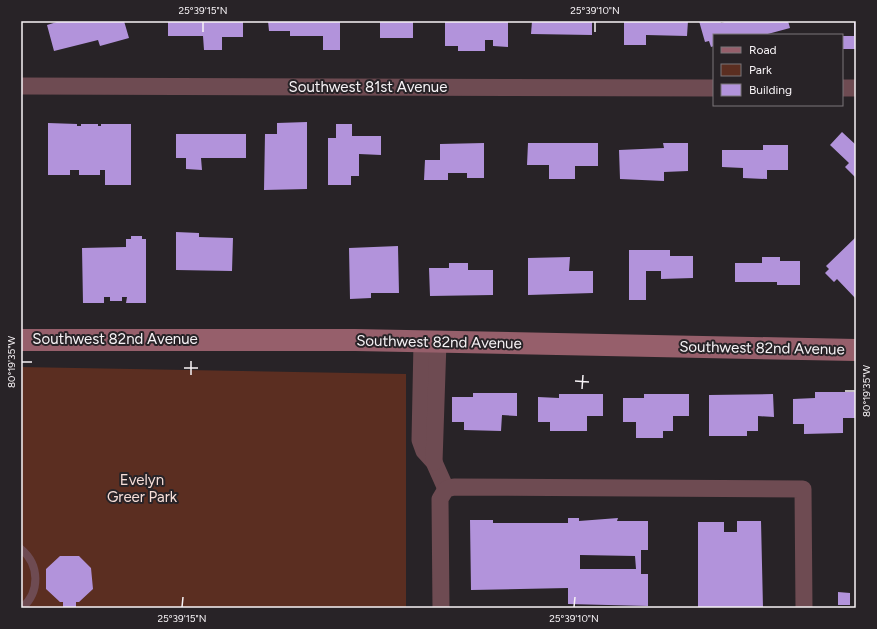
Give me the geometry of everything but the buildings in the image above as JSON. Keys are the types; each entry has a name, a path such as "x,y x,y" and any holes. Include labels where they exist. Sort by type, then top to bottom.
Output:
{"street":[{"name":"Southwest 81st Avenue","path":"21,86 713,88"},
{"path":"843,88 856,88"},
{"name":"Southwest 82nd Avenue","path":"21,340 214,339 856,350"},
{"path":"430,342 420,440 424,451 434,462 446,489"},
{"path":"441,608 440,505 442,494 446,489 454,487 803,489 804,608"}],"lane":[{"path":"21,549 30,558 36,576 33,594 22,608"}],"green space":[{"name":"Evelyn Greer Park","path":"21,367 406,374 406,608 21,608"}]}
